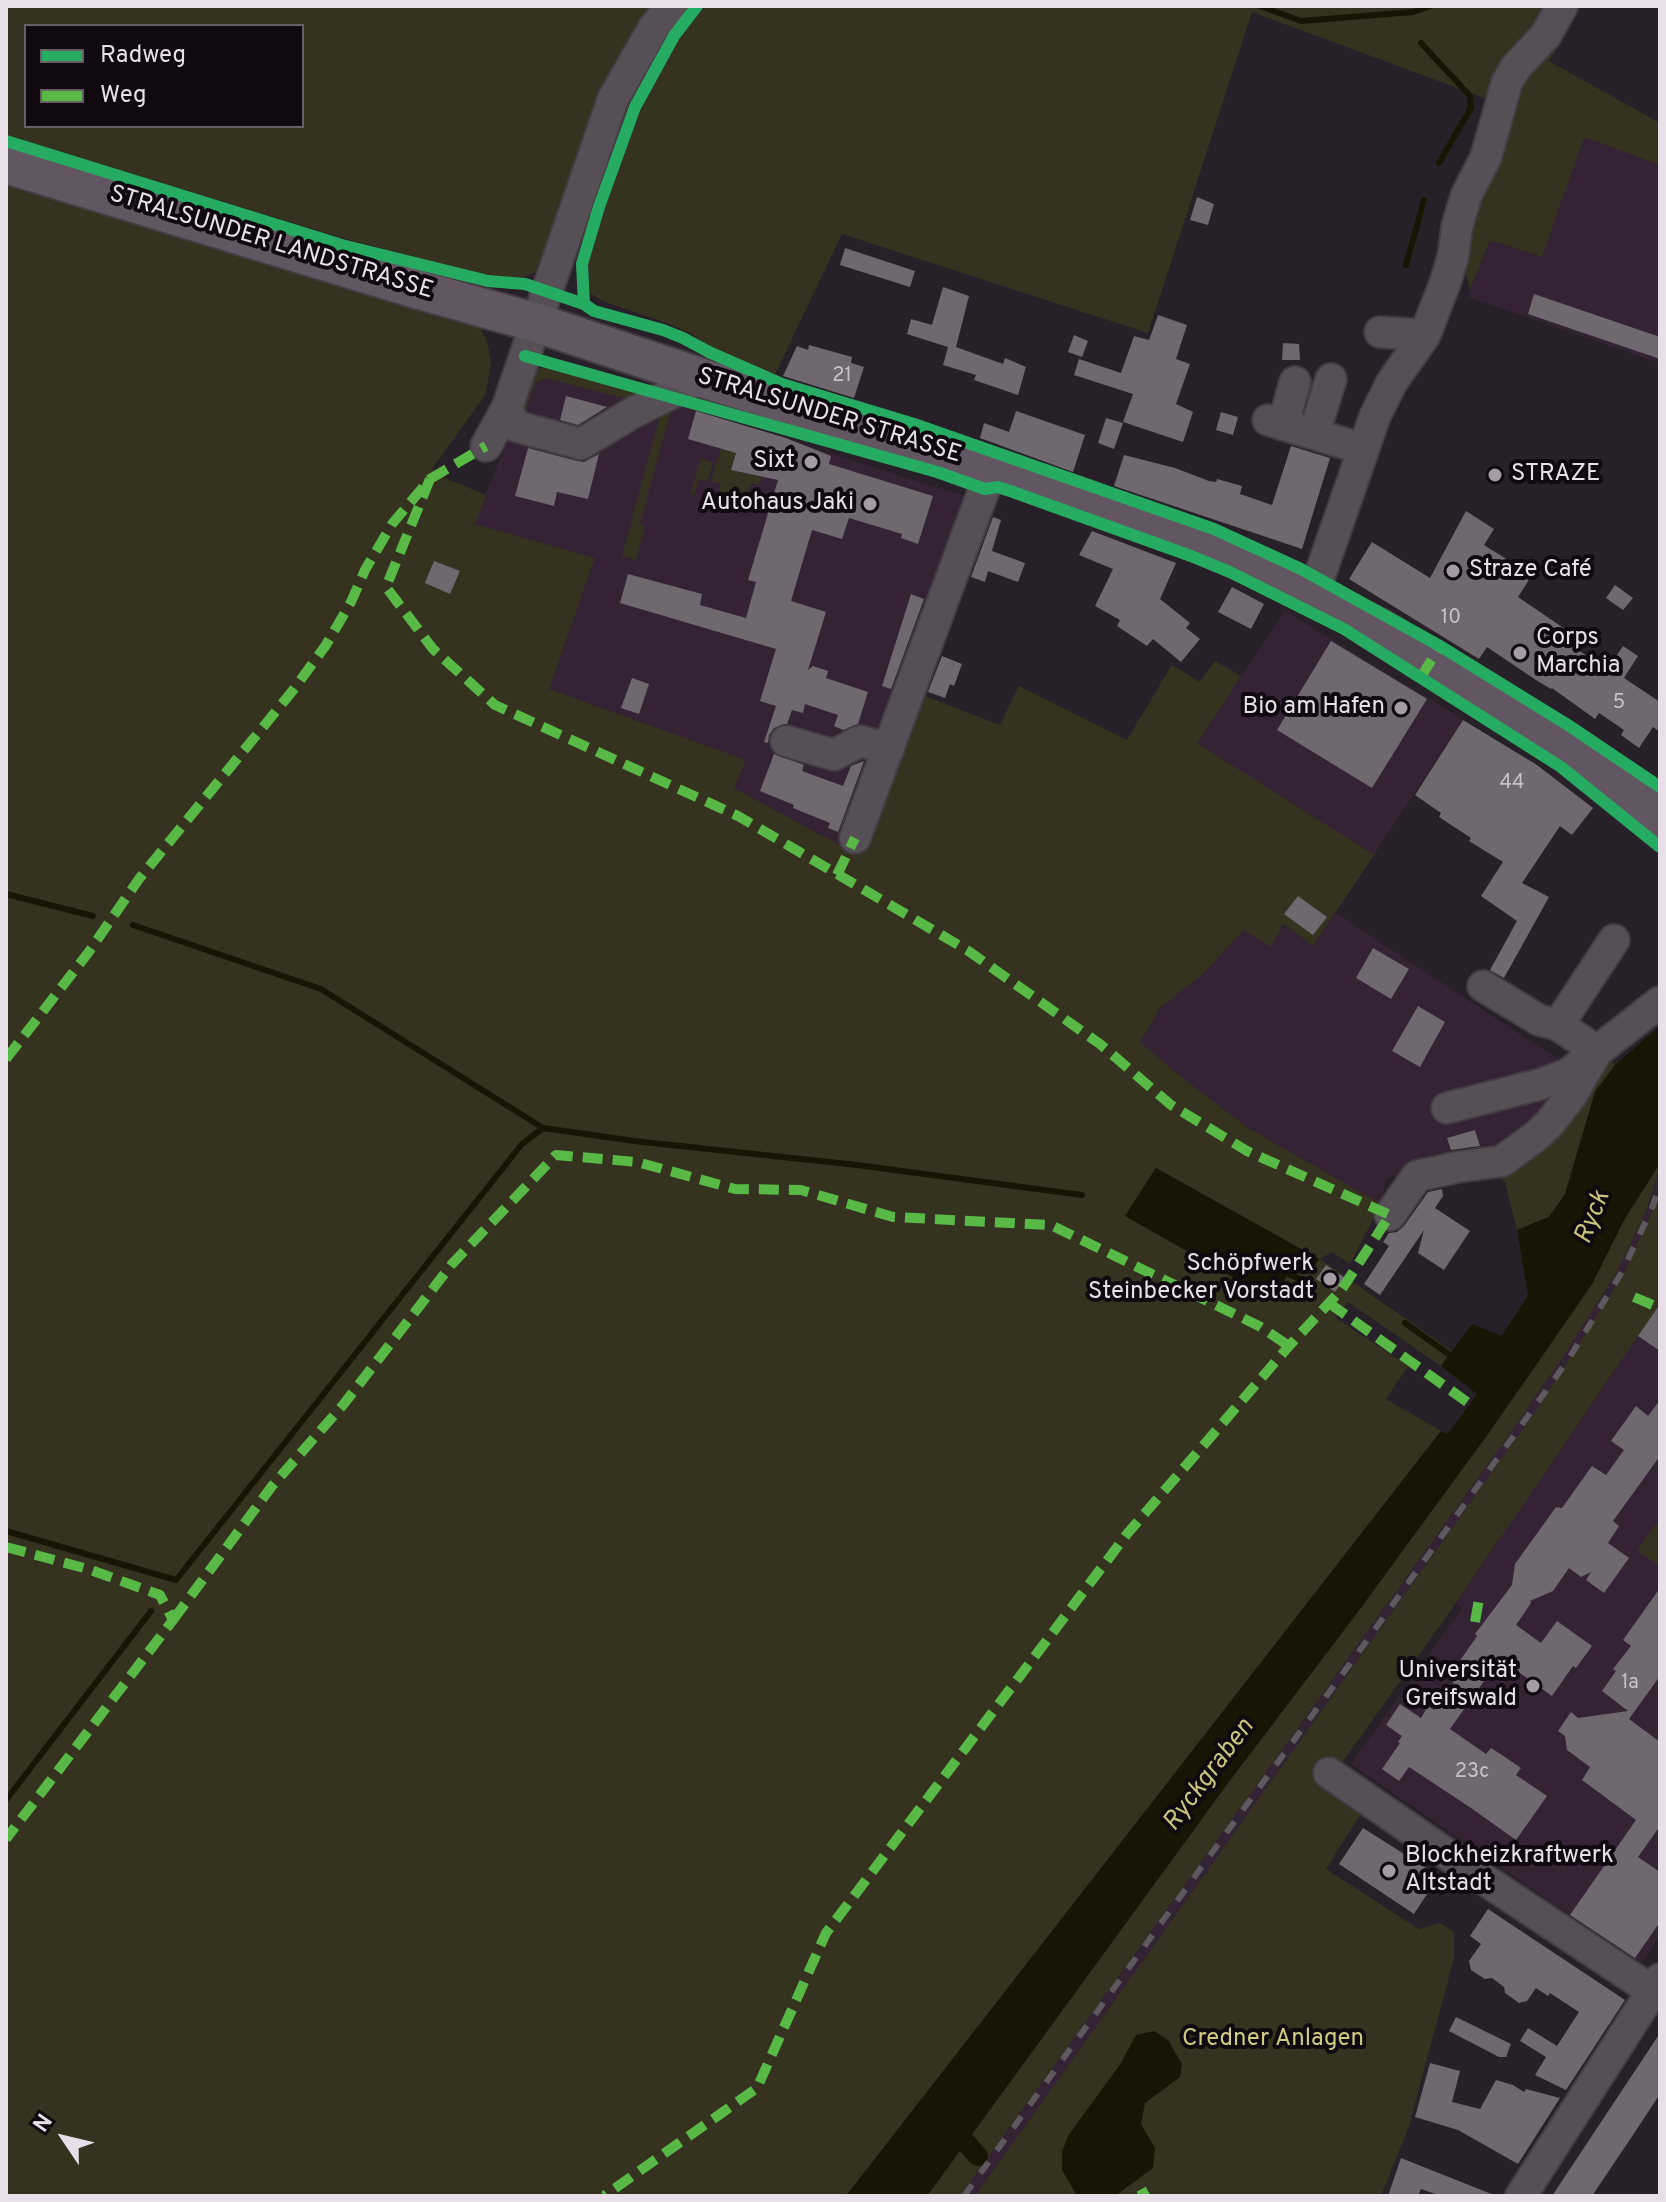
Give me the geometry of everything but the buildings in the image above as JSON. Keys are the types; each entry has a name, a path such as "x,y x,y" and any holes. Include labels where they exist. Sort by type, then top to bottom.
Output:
{"main road":[{"name":"STRALSUNDER LANDSTRASSE","path":"6,164 537,323"},
{"name":"STRALSUNDER STRASSE","path":"537,323 992,468 1186,537 1381,629 1568,746 1660,819"}],"street":[{"path":"486,446 507,408 613,99 654,27 672,6"},
{"path":"1313,595 1375,416 1392,382 1425,335 1445,283 1466,196 1486,157 1507,82 1516,67 1546,35 1562,6"},
{"path":"1380,332 1425,335"},
{"path":"507,408 515,426 581,444 634,412 702,378"},
{"path":"1314,434 1331,379"},
{"path":"1295,382 1275,422 1363,449"},
{"path":"855,838 992,468"},
{"path":"786,741 834,755 860,741 889,749"},
{"path":"1558,1025 1614,940"},
{"path":"1483,986 1539,1020 1558,1025 1597,1051"},
{"path":"1447,1108 1568,1074 1660,1002"},
{"path":"1390,1215 1417,1176 1502,1161 1535,1137 1571,1096 1597,1051"},
{"path":"1329,1773 1428,1842 1657,1989 1521,2196"}],"shaded area":[{"path":"1584,136 1660,165 1660,363 1468,297 1490,240 1542,257"},
{"path":"536,368 558,369 648,395 970,498 845,848 734,788 745,760 549,689 595,558 474,524"},
{"path":"1285,611 1463,719 1374,855 1196,743"},
{"path":"1335,912 1565,1064 1568,1074 1515,1147 1386,1178 1381,1204 1248,1128 1140,1042 1160,1008 1203,974 1244,930 1282,924 1313,946","holes":["1409,970 1391,999 1356,978","1418,1006 1445,1022 1420,1066","1475,1130 1480,1147 1452,1155 1447,1138"]},
{"path":"1660,1168 1660,1195 1623,1275 1535,1412 975,2196 960,2196 1563,1357 1617,1272 1646,1211"},
{"name":"Universität Greifswald","path":"1660,1304 1660,1936 1641,1964 1351,1764 1462,1608 1456,1603"}],"green space":[{"path":"6,6 655,6 620,54 600,93 535,272 523,277 492,277 343,238 6,135"},
{"path":"705,6 1580,6 1549,61 1660,123 1660,165 1584,137 1542,257 1490,240 1470,290 1460,247 1509,107 1252,12 1148,333 842,234 775,374 714,350 692,334 667,323 602,301 590,293 588,265 640,110 679,40"},
{"path":"6,176 478,324 487,341 491,360 486,394 432,469 447,479 486,495 475,524 595,558 549,689 746,760 734,788 845,848 855,852 917,693 1000,725 1019,686 1127,740 1172,665 1200,682 1215,661 1241,676 1197,743 1374,855 1313,946 1283,924 1271,947 1244,930 1203,974 1160,1008 1140,1042 1248,1128 1381,1204 1350,1264 1332,1252 1320,1259 1452,1351 1441,1366 1348,1302 1336,1318 1408,1366 1386,1399 1441,1431 846,2196 6,2196","holes":["1156,1168 1319,1259 1296,1262 1270,1299 1126,1215"]},
{"path":"536,368 558,369 648,395 634,401 546,378 536,383 526,409 521,408"},
{"path":"664,400 673,403 640,523 645,527 636,560 622,556"},
{"path":"721,449 736,453 731,470 761,477 759,485 751,483 743,510 716,502 721,484 711,481"},
{"path":"701,458 713,463 707,482 699,479 694,495 690,494"},
{"path":"1599,1058 1616,1064 1595,1092 1565,1194 1549,1217 1517,1230 1505,1182 1495,1175"},
{"path":"1658,1167 1646,1211 1617,1272 1514,1428 960,2196 927,2196 1228,1783 1488,1434 1592,1284 1624,1220"},
{"name":"Credner Anlagen","path":"1660,1195 1660,1304 1456,1603 1341,1764 1331,1794 1360,1815 1326,1869 1419,1929 1440,1923 1454,1932 1454,1958 1409,2126 1381,2196 975,2196 1535,1412 1623,1275"},
{"path":"1660,1519 1660,1567 1637,1550"}],"water":[{"path":"1660,1026 1660,1163 1624,1220 1592,1284 1488,1434 1228,1783 927,2196 846,2196 1441,1431 1448,1434 1477,1394 1441,1366 1472,1324 1502,1336 1528,1295 1517,1230 1549,1217 1565,1194 1595,1092 1616,1064"},
{"path":"1156,1168 1319,1259 1311,1271 1296,1263 1271,1299 1125,1216"},
{"path":"1154,2031 1168,2040 1182,2064 1180,2077 1145,2103 1141,2124 1155,2148 1153,2168 1115,2196 1077,2196 1062,2170 1062,2152 1068,2136 1121,2063 1136,2035"}],"waterway":[{"path":"1260,6 1301,21 1413,12 1431,6"},
{"path":"1421,43 1470,96 1471,108 1439,163"},
{"path":"1406,265 1424,200"},
{"path":"6,894 93,916"},
{"path":"133,925 321,989 543,1128"},
{"path":"6,1531 176,1580 522,1144 543,1128 1082,1195"},
{"path":"1288,1274 1312,1284"},
{"path":"1405,1323 1454,1358"},
{"path":"6,1800 151,1611"},
{"path":"948,2123 978,2156"}],"railway":[{"path":"964,2196 1568,1360 1622,1272 1660,1185"}],"marked path":[{"path":"6,1059 88,953 139,879 294,689 326,645 392,524 430,479 486,446"},
{"path":"430,479 386,587 433,649 495,705 738,816 967,950 1100,1044 1171,1105 1247,1151 1390,1215 1342,1289 1127,1534 826,1933 757,2088 604,2196"},
{"path":"1421,677 1440,646"},
{"path":"837,875 855,838"},
{"path":"173,1620 272,1486 343,1405 452,1264 556,1155 637,1162 735,1189 801,1190 893,1217 1051,1225 1259,1326 1289,1346"},
{"path":"1634,1297 1660,1308"},
{"path":"1329,1303 1467,1402"},
{"path":"6,1547 88,1569 160,1595 173,1620 6,1839"},
{"path":"1475,1622 1479,1599"},
{"path":"1139,2196 1148,2191"}],"cycle path":[{"path":"584,304 582,264 635,107 674,36 697,6"},
{"path":"6,141 342,245 488,281 525,284 584,304 594,311 663,330 782,384 914,424 1214,529 1301,569 1440,646 1568,725 1660,787"},
{"path":"525,356 937,472 985,489 998,487 1230,572 1344,629 1561,767 1660,847"}],"place":[{"name":"Sixt","path":"811,462"},
{"name":"STRAZE","path":"1495,475"},
{"name":"Autohaus Jaki","path":"870,504"},
{"name":"Straze Café","path":"1453,571"},
{"name":"Corps Marchia","path":"1520,653"},
{"name":"Bio am Hafen","path":"1401,708"},
{"name":"Schöpfwerk Steinbecker Vorstadt","path":"1330,1279"},
{"name":"Universität Greifswald","path":"1533,1686"},
{"name":"Blockheizkraftwerk Altstadt","path":"1389,1871"}],"water label":[{"name":"Ryck","path":"1594,1218"},
{"name":"Ryckgraben","path":"1210,1776"}]}
